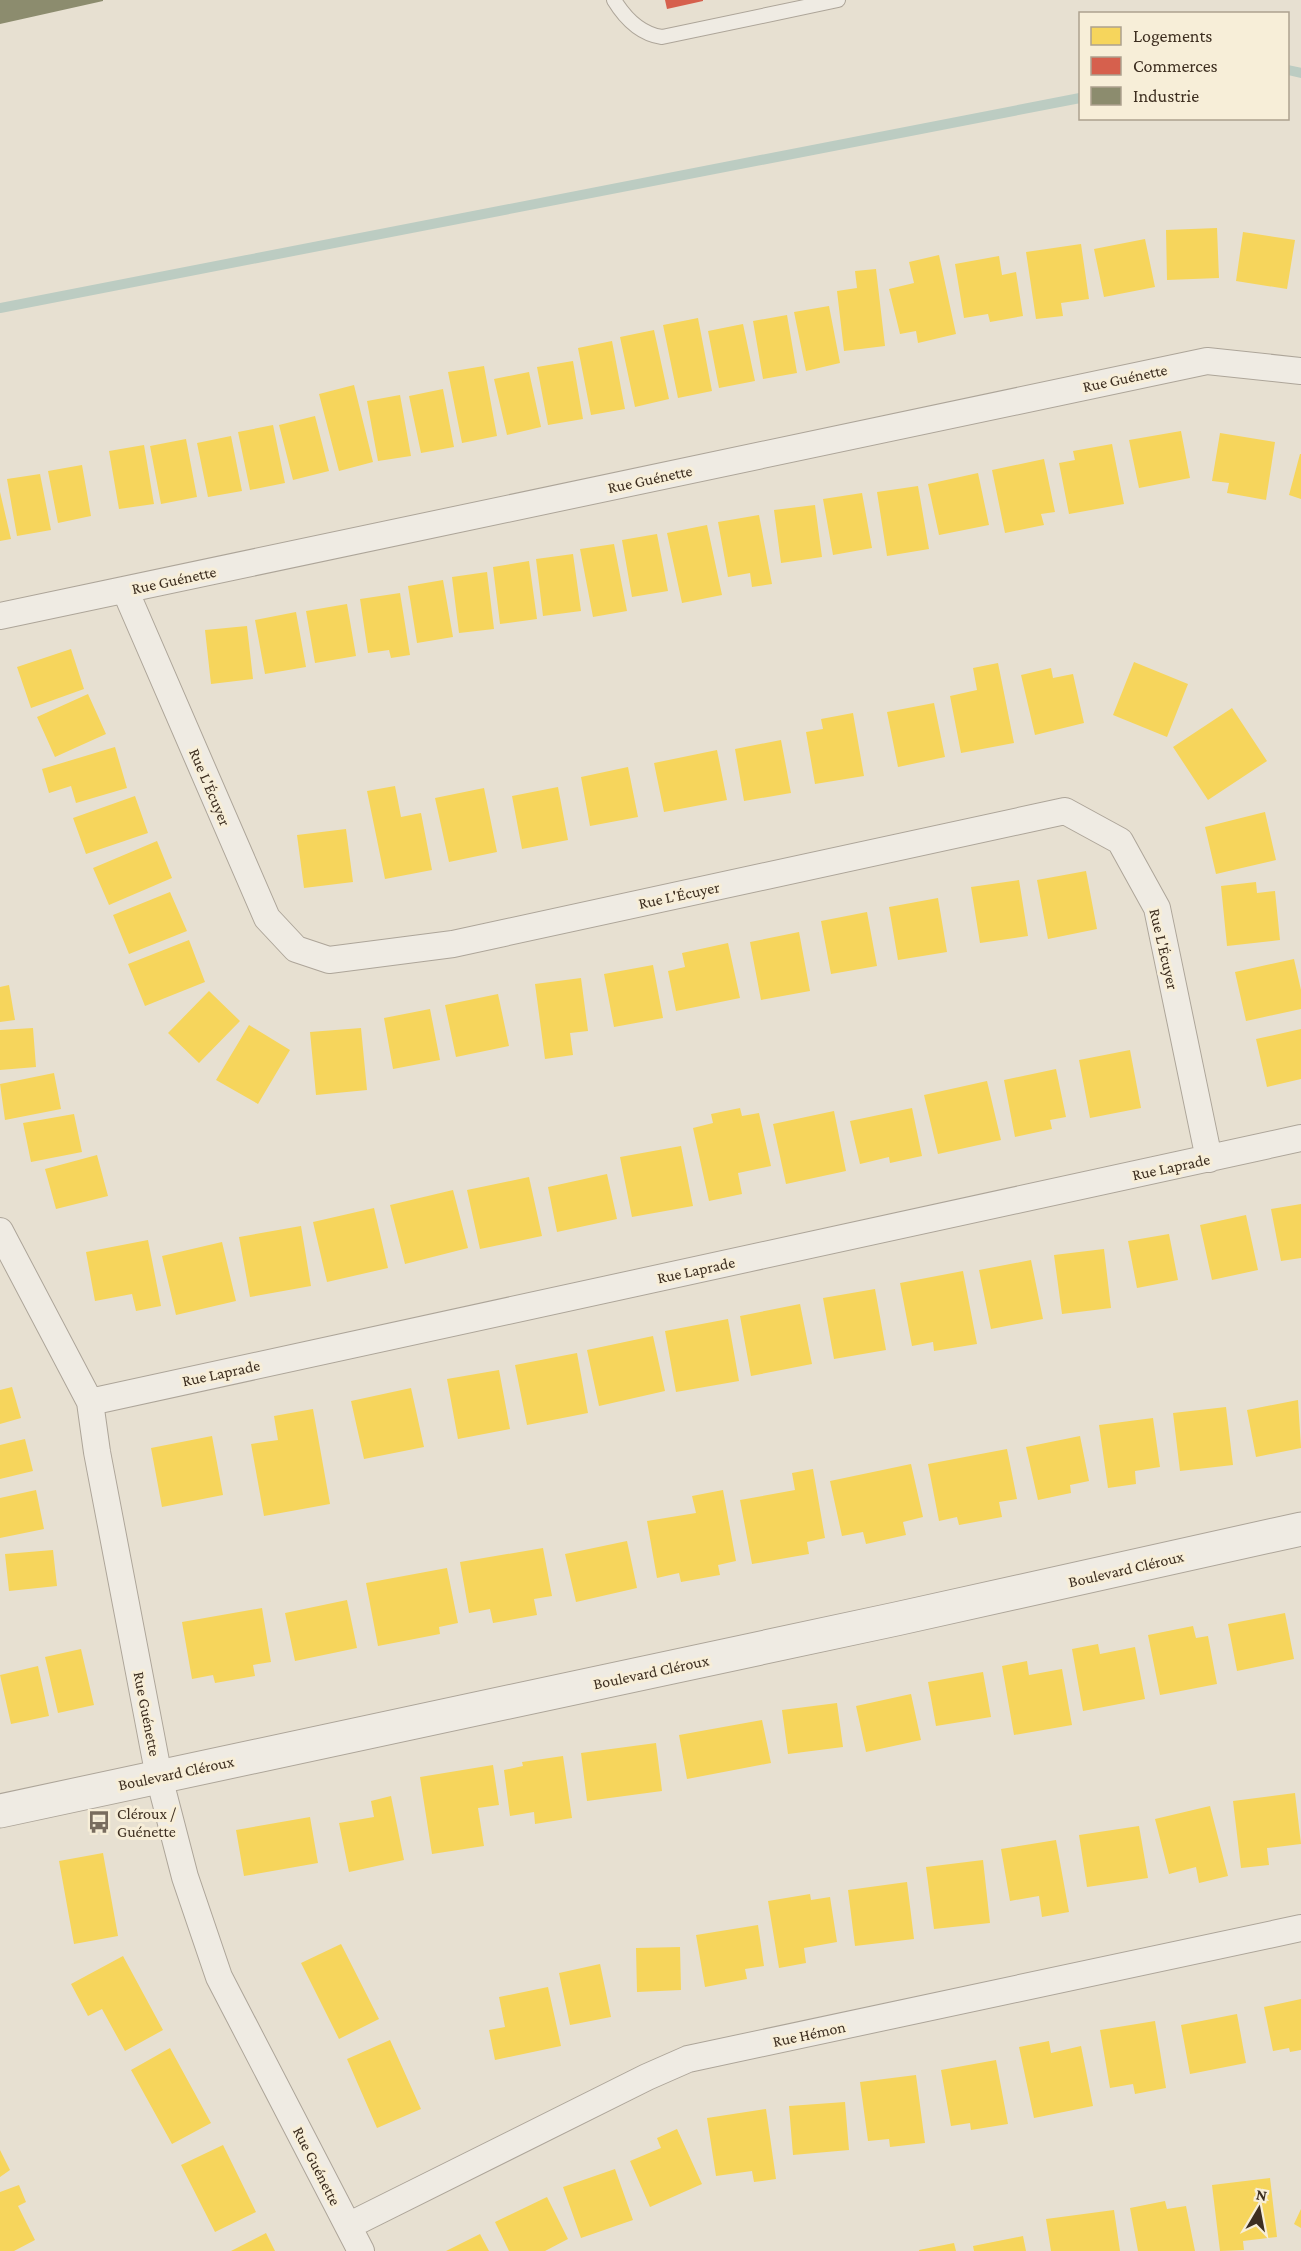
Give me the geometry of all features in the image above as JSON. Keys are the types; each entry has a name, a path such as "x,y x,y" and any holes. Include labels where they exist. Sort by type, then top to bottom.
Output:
{"street":[{"name":"Rue Guénette","path":"0,616 1207,361 1301,371"},
{"name":"Rue L'Écuyer","path":"125,590 267,918 296,949 329,960 453,944 1065,811 1120,841 1157,908 1209,1159"},
{"name":"Rue Laprade","path":"90,1402 1301,1138"},
{"name":"Rue Guénette","path":"0,1231 90,1402 97,1452 159,1777 185,1877 219,1977 361,2251"},
{"name":"Boulevard Cléroux","path":"0,1811 885,1622 1301,1529"},
{"name":"Rue Hémon","path":"348,2226 647,2077 688,2060 1301,1928"}],"lane":[{"path":"614,0 635,25 645,32 662,37 838,0"}],"building: Logements":[{"path":"1217,228 1219,278 1167,280 1166,230"},
{"path":"1243,232 1295,240 1287,289 1236,281"},
{"path":"1145,239 1155,287 1104,297 1094,249"},
{"path":"1081,244 1089,299 1061,303 1063,316 1036,319 1026,252"},
{"path":"939,255 956,334 918,343 916,331 900,334 889,289 914,283 909,262"},
{"path":"999,256 1002,275 1016,272 1023,316 990,322 988,314 964,318 955,264"},
{"path":"876,269 885,346 844,351 837,291 857,288 855,271"},
{"path":"829,306 840,363 806,371 794,312"},
{"path":"787,315 797,373 763,379 753,321"},
{"path":"698,318 712,391 678,398 663,325"},
{"path":"743,324 755,381 719,388 708,331"},
{"path":"654,330 669,399 635,407 620,337"},
{"path":"612,341 625,409 591,415 578,348"},
{"path":"573,361 583,419 548,425 537,367"},
{"path":"484,366 497,436 462,443 448,372"},
{"path":"529,372 541,427 507,435 494,379"},
{"path":"354,385 373,462 339,471 319,394"},
{"path":"443,389 454,447 421,453 409,396"},
{"path":"400,395 411,456 378,461 367,401"},
{"path":"315,416 329,471 293,480 279,425"},
{"path":"273,425 285,483 250,490 238,432"},
{"path":"1181,431 1190,478 1139,488 1129,440"},
{"path":"1220,433 1275,442 1266,500 1227,493 1229,483 1212,481"},
{"path":"231,436 242,491 208,497 197,443"},
{"path":"186,439 197,497 161,504 150,446"},
{"path":"1112,444 1124,504 1069,514 1059,463 1075,460 1073,451"},
{"path":"144,445 154,504 119,509 109,451"},
{"path":"1301,454 1301,499 1289,495"},
{"path":"1044,459 1055,512 1041,514 1044,525 1005,533 992,470"},
{"path":"82,465 91,516 58,523 48,471"},
{"path":"978,473 989,525 939,535 928,484"},
{"path":"40,474 51,530 17,536 7,479"},
{"path":"918,486 929,549 887,556 877,492"},
{"path":"0,492 11,539 0,541"},
{"path":"862,493 872,548 833,555 823,499"},
{"path":"815,505 822,557 781,563 774,510"},
{"path":"759,515 772,584 752,587 750,573 728,577 718,522"},
{"path":"707,525 722,595 682,603 667,533"},
{"path":"657,534 668,591 632,597 622,540"},
{"path":"614,544 627,611 593,617 580,549"},
{"path":"573,554 581,611 543,616 536,559"},
{"path":"529,561 537,619 500,624 493,567"},
{"path":"487,572 494,629 459,633 452,577"},
{"path":"443,580 453,637 417,643 408,586"},
{"path":"400,593 410,655 391,658 389,650 368,653 360,599"},
{"path":"347,604 356,656 315,663 306,611"},
{"path":"296,612 306,667 265,674 255,620"},
{"path":"247,626 253,679 211,684 205,630"},
{"path":"71,649 84,689 31,708 17,667"},
{"path":"1134,662 1188,684 1167,737 1113,715"},
{"path":"998,663 1014,743 961,753 950,696 977,690 973,668"},
{"path":"1051,668 1053,678 1073,674 1084,723 1035,735 1021,675"},
{"path":"88,694 106,734 55,757 37,717"},
{"path":"934,703 945,757 898,767 887,712"},
{"path":"1232,708 1267,761 1208,800 1173,747"},
{"path":"853,713 864,776 815,784 806,732 823,729 821,719"},
{"path":"781,740 791,793 744,801 735,749"},
{"path":"115,747 127,788 76,803 71,786 49,793 42,769"},
{"path":"717,750 727,800 664,812 654,763"},
{"path":"628,767 638,817 590,826 581,777"},
{"path":"395,786 401,817 421,813 432,870 385,879 367,791"},
{"path":"558,787 568,840 522,849 512,796"},
{"path":"484,788 497,852 449,862 435,798"},
{"path":"135,796 148,833 86,854 73,818"},
{"path":"1265,812 1276,860 1216,874 1205,827"},
{"path":"346,829 353,882 304,888 297,835"},
{"path":"157,841 172,878 109,905 93,868"},
{"path":"1086,871 1097,929 1048,939 1037,880"},
{"path":"1019,880 1028,936 980,943 971,887"},
{"path":"1256,882 1257,893 1275,891 1280,940 1227,946 1221,886"},
{"path":"170,892 187,931 129,954 113,915"},
{"path":"938,898 947,952 898,960 889,907"},
{"path":"867,912 877,966 831,974 821,921"},
{"path":"799,932 810,991 761,1000 750,942"},
{"path":"189,940 205,982 145,1006 128,964"},
{"path":"728,943 740,998 676,1011 668,971 685,967 682,953"},
{"path":"1294,959 1301,990 1301,1009 1246,1021 1235,972"},
{"path":"653,965 663,1018 614,1027 604,974"},
{"path":"581,978 588,1031 570,1033 573,1055 545,1059 535,984"},
{"path":"9,985 15,1020 0,1022 0,987"},
{"path":"209,991 240,1021 199,1063 168,1033"},
{"path":"498,994 509,1046 456,1057 445,1005"},
{"path":"430,1009 440,1060 393,1069 384,1018"},
{"path":"249,1025 290,1050 258,1104 216,1080"},
{"path":"33,1028 36,1067 0,1070 0,1030"},
{"path":"361,1028 367,1090 316,1095 310,1032"},
{"path":"1301,1029 1301,1079 1267,1087 1256,1039"},
{"path":"1130,1050 1141,1108 1090,1118 1079,1060"},
{"path":"1056,1069 1066,1117 1050,1120 1052,1129 1015,1137 1004,1080"},
{"path":"54,1073 61,1109 5,1120 0,1084"},
{"path":"987,1081 1001,1140 938,1154 924,1095"},
{"path":"740,1108 742,1116 759,1113 771,1166 738,1173 742,1194 709,1201 693,1128 713,1123 711,1114"},
{"path":"912,1108 922,1156 890,1163 889,1157 860,1164 850,1121"},
{"path":"834,1111 846,1171 786,1184 773,1124"},
{"path":"74,1114 82,1152 31,1162 23,1123"},
{"path":"681,1146 693,1206 632,1217 620,1157"},
{"path":"97,1155 108,1196 56,1209 45,1169"},
{"path":"607,1174 617,1219 557,1232 548,1187"},
{"path":"529,1177 542,1236 480,1249 467,1190"},
{"path":"453,1190 468,1248 405,1264 390,1205"},
{"path":"1301,1204 1301,1258 1281,1261 1271,1209"},
{"path":"374,1208 388,1268 327,1282 313,1222"},
{"path":"1246,1215 1258,1270 1212,1280 1200,1225"},
{"path":"301,1226 311,1286 250,1297 239,1237"},
{"path":"1169,1234 1178,1280 1137,1288 1128,1241"},
{"path":"148,1240 161,1306 136,1311 132,1294 95,1301 86,1252"},
{"path":"222,1242 236,1301 176,1315 162,1256"},
{"path":"1104,1249 1111,1308 1062,1314 1054,1255"},
{"path":"1031,1260 1043,1319 991,1329 979,1270"},
{"path":"963,1271 977,1344 934,1351 933,1342 912,1346 900,1283"},
{"path":"875,1289 886,1350 834,1359 823,1298"},
{"path":"800,1304 812,1364 751,1376 740,1316"},
{"path":"728,1319 739,1381 676,1392 665,1331"},
{"path":"653,1336 665,1391 599,1406 587,1350"},
{"path":"577,1353 588,1413 527,1425 515,1365"},
{"path":"499,1370 510,1429 458,1439 447,1379"},
{"path":"12,1387 21,1418 0,1424 0,1390"},
{"path":"411,1388 424,1447 364,1459 351,1401"},
{"path":"1298,1400 1301,1448 1256,1457 1247,1410"},
{"path":"1226,1407 1233,1465 1180,1471 1173,1413"},
{"path":"313,1409 330,1504 264,1516 251,1444 278,1440 274,1416"},
{"path":"1153,1418 1160,1467 1135,1471 1136,1484 1108,1488 1099,1425"},
{"path":"212,1436 223,1495 162,1507 151,1448"},
{"path":"1080,1436 1089,1481 1070,1485 1071,1493 1038,1500 1026,1447"},
{"path":"25,1439 33,1471 0,1479 0,1445"},
{"path":"1007,1449 1017,1499 999,1502 1002,1517 959,1525 957,1517 939,1521 928,1464"},
{"path":"911,1464 923,1517 903,1522 906,1535 866,1544 863,1532 842,1536 830,1481"},
{"path":"813,1469 825,1538 807,1542 809,1554 752,1564 740,1500 795,1490 792,1473"},
{"path":"36,1490 44,1529 0,1538 0,1498"},
{"path":"723,1490 736,1561 718,1565 720,1575 681,1582 679,1573 657,1578 647,1521 696,1513 692,1496"},
{"path":"627,1541 637,1588 576,1602 565,1554"},
{"path":"543,1548 552,1596 534,1599 537,1615 493,1623 490,1609 469,1613 460,1562"},
{"path":"53,1550 57,1586 9,1591 5,1554"},
{"path":"447,1568 458,1623 439,1627 440,1634 378,1646 366,1583"},
{"path":"347,1600 357,1648 295,1661 285,1613"},
{"path":"262,1608 271,1662 253,1665 255,1676 215,1683 213,1675 192,1679 182,1622"},
{"path":"1285,1613 1294,1659 1237,1671 1228,1624"},
{"path":"1193,1626 1196,1638 1208,1636 1217,1684 1160,1695 1148,1635"},
{"path":"1098,1644 1100,1654 1135,1647 1145,1699 1083,1711 1072,1649"},
{"path":"81,1649 94,1705 58,1713 45,1657"},
{"path":"1027,1661 1029,1675 1062,1669 1072,1725 1014,1735 1002,1666"},
{"path":"38,1666 49,1716 11,1724 0,1675"},
{"path":"983,1672 991,1717 936,1726 928,1682"},
{"path":"911,1694 921,1740 866,1752 856,1706"},
{"path":"837,1703 843,1747 788,1754 782,1710"},
{"path":"762,1720 771,1763 687,1779 679,1735"},
{"path":"656,1743 662,1791 587,1801 581,1753"},
{"path":"563,1756 572,1818 535,1824 534,1812 510,1816 504,1770 523,1766 522,1762"},
{"path":"493,1765 499,1805 478,1808 484,1846 432,1854 420,1777"},
{"path":"1295,1793 1301,1844 1267,1848 1269,1865 1241,1868 1233,1801"},
{"path":"391,1796 404,1860 349,1872 339,1823 374,1817 371,1801"},
{"path":"1210,1806 1228,1876 1199,1883 1196,1867 1169,1874 1155,1819"},
{"path":"310,1817 318,1863 244,1876 236,1830"},
{"path":"1139,1826 1148,1878 1087,1887 1079,1835"},
{"path":"1056,1840 1069,1912 1042,1917 1039,1896 1010,1901 1001,1849"},
{"path":"103,1853 118,1936 74,1944 59,1861"},
{"path":"983,1860 990,1923 934,1929 926,1867"},
{"path":"907,1882 914,1939 855,1946 848,1890"},
{"path":"810,1894 811,1900 830,1897 837,1942 804,1948 806,1963 779,1968 768,1901"},
{"path":"758,1925 764,1966 745,1969 747,1979 705,1987 696,1935"},
{"path":"341,1944 379,2019 339,2039 301,1963"},
{"path":"680,1947 681,1990 637,1992 636,1948"},
{"path":"123,1956 163,2030 125,2051 102,2009 88,2016 71,1984"},
{"path":"600,1964 611,2017 570,2025 559,1973"},
{"path":"548,1987 561,2046 495,2060 489,2030 505,2027 499,1997"},
{"path":"1301,1999 1301,2050 1290,2052 1289,2048 1273,2051 1264,2007"},
{"path":"1237,2014 1246,2063 1190,2074 1181,2025"},
{"path":"1155,2021 1166,2088 1135,2094 1133,2084 1110,2088 1100,2030"},
{"path":"390,2040 421,2109 377,2128 347,2059"},
{"path":"1049,2041 1051,2053 1081,2046 1093,2106 1034,2118 1019,2047"},
{"path":"170,2048 211,2123 172,2144 131,2070"},
{"path":"996,2060 1008,2124 971,2130 970,2123 951,2126 941,2070"},
{"path":"916,2075 925,2143 890,2147 889,2139 868,2141 860,2082"},
{"path":"845,2102 849,2150 793,2155 789,2106"},
{"path":"766,2109 776,2179 754,2182 752,2171 716,2176 707,2118"},
{"path":"677,2129 702,2184 650,2207 630,2161 661,2148 657,2138"},
{"path":"223,2145 256,2212 215,2232 181,2165"},
{"path":"0,2150 10,2170 0,2177"},
{"path":"615,2169 633,2220 581,2238 563,2187"},
{"path":"1270,2178 1277,2237 1243,2241 1244,2250 1220,2251 1212,2185"},
{"path":"19,2185 26,2202 18,2206 35,2240 14,2251 0,2251 0,2192"},
{"path":"547,2197 568,2239 545,2251 509,2251 495,2222"},
{"path":"1165,2201 1167,2209 1186,2206 1195,2251 1138,2251 1130,2208"},
{"path":"1301,2209 1301,2228 1294,2224"},
{"path":"1114,2210 1120,2251 1051,2251 1046,2219"},
{"path":"266,2233 275,2251 231,2251"},
{"path":"480,2234 489,2251 446,2251"},
{"path":"1023,2236 1026,2251 974,2251 973,2246"},
{"path":"954,2243 956,2251 919,2251 919,2250"}],"building: Commerces":[{"path":"665,0 703,0 703,1 667,9"}],"building: Industrie":[{"path":"0,0 103,0 103,1 0,24"}],"waterway":[{"path":"1289,70 1301,73"},
{"path":"0,308 1079,98"}],"place":[{"name":"Cléroux / Guénette","path":"99,1822"}]}
